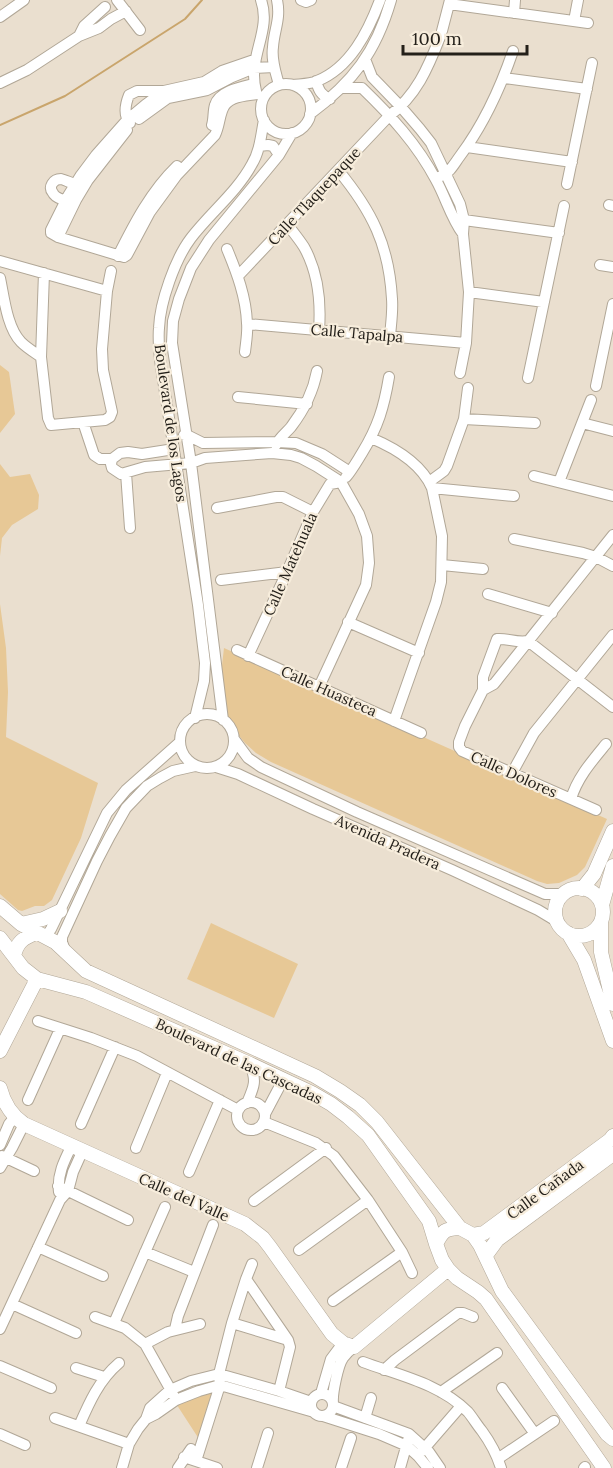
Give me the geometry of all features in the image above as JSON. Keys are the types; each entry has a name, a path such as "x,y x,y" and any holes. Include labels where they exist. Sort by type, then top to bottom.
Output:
{"main road":[{"path":"582,889 594,874 613,831"},
{"path":"613,866 602,905 601,922 601,952 613,1004"},
{"path":"594,874 608,882"},
{"path":"601,922 591,933 575,936 560,927 556,916 557,904 565,894 576,889 594,894 602,905"},
{"name":"Boulevard de las Cascadas","path":"0,906 21,924 55,942 86,971 315,1076 360,1106 377,1122 460,1228 473,1235 486,1255 502,1291 613,1439"},
{"path":"21,924 43,919 60,910"},
{"path":"568,933 584,960 613,1041"},
{"path":"14,956 20,942 27,936 39,934"},
{"path":"0,938 28,973 37,979 0,1051"},
{"path":"584,960 601,952"},
{"path":"60,984 72,975 70,957"},
{"name":"Boulevard de las Cascadas","path":"37,979 86,992 250,1064 312,1093 348,1117 368,1135 429,1221 442,1260 448,1269 486,1299 604,1468"},
{"path":"0,1088 3,1099 19,1121"},
{"name":"Calle del Valle","path":"19,1121 254,1230 270,1247 332,1334 348,1345"},
{"name":"Calle Cañada","path":"473,1235 484,1233 539,1201 612,1144"},
{"name":"Calle Cañada","path":"486,1255 497,1240 539,1201"},
{"path":"436,1244 444,1231 449,1228 460,1228"},
{"path":"348,1345 448,1269"},
{"path":"467,1284 482,1281 491,1269"}],"street":[{"path":"0,17 24,0"},
{"path":"117,0 140,30"},
{"path":"261,0 264,16 254,64 257,94 261,112 268,127 283,134 292,133 304,126 310,114 352,78 379,36 391,0"},
{"path":"277,0 279,12 272,48 279,85"},
{"path":"301,0 306,2 311,0"},
{"path":"293,85 316,81 333,72 350,57 365,34 380,0"},
{"path":"514,13 515,0"},
{"path":"574,21 578,0"},
{"path":"449,2 588,23"},
{"name":"Calle Tlaquepaque","path":"238,276 389,116 401,107 421,80 431,60 441,34 449,2"},
{"path":"104,4 111,19"},
{"path":"79,36 84,26 104,4"},
{"path":"0,83 27,70 79,36 99,28 126,11"},
{"path":"435,179 447,174 467,147 490,108 513,51"},
{"path":"365,59 372,77 401,107 431,144 460,204 459,221"},
{"path":"567,184 592,63"},
{"path":"129,123 125,113 126,102 129,95 137,90 166,95 206,86 222,71 254,64 274,67"},
{"path":"362,88 372,77"},
{"path":"504,78 587,90"},
{"path":"316,81 320,93 330,99"},
{"path":"166,95 149,111 129,123 75,184 58,237 118,256 152,196 172,171 209,133 219,106 219,99 232,90 257,94 267,92 279,85 293,85 300,88 309,99 310,114"},
{"path":"206,86 219,106"},
{"path":"342,88 362,88 409,137 459,221 463,234 470,292 466,342 460,373"},
{"name":"Boulevard de los Lagos","path":"195,718 204,681 203,651 198,604 160,360 159,326 165,295 176,264 190,239 243,179 253,163 260,146 264,120"},
{"name":"Boulevard de los Lagos","path":"223,720 191,463 172,344 174,321 178,299 191,268 209,240 279,155 292,133"},
{"path":"260,146 268,144 273,146 279,155"},
{"path":"467,147 572,162"},
{"path":"70,199 88,180 99,158"},
{"path":"338,170 372,217 383,245 390,271 392,302 390,336"},
{"path":"70,199 56,196 52,193 51,185 59,179 75,184"},
{"path":"528,378 564,206"},
{"path":"459,221 559,233"},
{"path":"287,224 305,249 313,270 319,294 319,330"},
{"path":"227,249 244,296 248,324 245,352"},
{"path":"0,261 107,291"},
{"path":"600,265 613,267"},
{"path":"44,273 41,357 51,425 105,420 112,412 103,370 102,349 111,271"},
{"path":"0,278 14,334 41,357"},
{"path":"470,292 544,302"},
{"path":"596,386 611,324 613,304"},
{"name":"Calle Tapalpa","path":"248,324 466,342"},
{"path":"272,453 277,442 307,404 315,385 317,371"},
{"name":"Calle Matehuala","path":"248,656 313,512 330,484 341,482 350,472 371,438 386,399 389,377"},
{"path":"430,485 447,466 464,419 468,388"},
{"path":"238,397 307,404"},
{"path":"559,483 591,400"},
{"path":"464,419 535,423"},
{"path":"83,422 94,455 100,459 112,459 120,453 142,454 174,449"},
{"path":"582,423 613,431"},
{"path":"172,437 187,435 203,443 296,443 322,454 350,472"},
{"path":"371,438 392,447 407,457 430,485 442,536 441,582 436,602 394,721"},
{"path":"203,443 205,458"},
{"path":"233,443 233,456"},
{"path":"112,459 112,468 121,474 145,467 191,463 205,458 272,453 302,458 341,482 359,514 367,536 369,563 366,585 319,687"},
{"path":"126,473 130,528"},
{"path":"534,476 613,496"},
{"path":"430,485 514,496"},
{"path":"217,508 276,497 313,512"},
{"path":"613,535 552,613 528,641 494,684 483,690 483,676 497,639 518,643 528,641 613,706"},
{"path":"514,539 583,553 596,557 613,567"},
{"path":"442,565 483,569"},
{"path":"221,580 287,572"},
{"path":"488,594 552,613"},
{"path":"348,622 419,652"},
{"path":"512,773 534,733 613,635"},
{"name":"Calle Huasteca","path":"237,650 421,733"},
{"name":"Calle Dolores","path":"483,690 459,742 462,751 596,810"},
{"path":"201,699 210,702 220,698"},
{"path":"70,957 62,942 62,937 110,836 126,808 147,786 173,771 195,766 216,767 224,762 230,756 234,739 223,720 202,715 184,728 180,742 181,749 184,756 195,766"},
{"name":"Avenida Pradera","path":"234,739 248,758 261,766 357,812 545,894 565,894"},
{"path":"39,934 49,932 107,813 126,790 180,742"},
{"path":"571,799 580,778 606,744"},
{"path":"163,758 170,764 173,771"},
{"path":"238,774 239,766 248,758"},
{"name":"Avenida Pradera","path":"216,767 238,774 436,863 538,910 558,922"},
{"path":"351,825 357,812"},
{"path":"436,863 442,850"},
{"path":"538,910 545,894"},
{"path":"38,1021 137,1056 238,1110"},
{"path":"28,1100 60,1029"},
{"path":"81,1124 115,1047"},
{"path":"247,1103 255,1079 250,1064"},
{"path":"136,1148 167,1073"},
{"path":"283,1080 265,1118 259,1128 247,1130 238,1122 238,1110 243,1104 251,1102 259,1104 265,1118 326,1148 334,1155 368,1200 402,1252 412,1274"},
{"path":"189,1172 220,1100"},
{"path":"0,1145 9,1124 19,1121"},
{"path":"19,1121 2,1160 34,1171"},
{"path":"254,1201 326,1148"},
{"path":"0,1329 63,1189 73,1172 77,1149"},
{"path":"63,1189 128,1220"},
{"path":"299,1250 368,1200"},
{"path":"114,1323 165,1207"},
{"path":"175,1329 213,1225"},
{"path":"38,1247 103,1276"},
{"path":"145,1252 194,1272"},
{"path":"333,1301 402,1252"},
{"path":"196,1461 220,1380 232,1323 252,1264"},
{"path":"246,1279 288,1340 290,1347 279,1391"},
{"path":"12,1304 76,1333"},
{"path":"384,1370 458,1313 472,1317"},
{"path":"94,1317 125,1328 145,1344 173,1395"},
{"path":"232,1323 288,1340"},
{"path":"145,1344 175,1329 200,1324"},
{"path":"322,1394 332,1359 348,1345"},
{"path":"122,1468 129,1444 154,1404 173,1395 191,1382 220,1380 279,1391 316,1410 330,1413 340,1363 348,1345"},
{"path":"441,1392 497,1353"},
{"path":"363,1362 426,1385 452,1399 468,1412 500,1463 554,1420"},
{"path":"79,1426 88,1404 104,1377 119,1363"},
{"path":"0,1366 51,1388"},
{"path":"76,1368 104,1377"},
{"path":"220,1380 316,1410 379,1434 421,1452 440,1468"},
{"path":"502,1388 534,1434"},
{"path":"316,1410 316,1396 322,1394 328,1396 333,1404 409,1434 428,1468"},
{"path":"365,1418 371,1398"},
{"path":"421,1452 461,1406"},
{"path":"55,1418 129,1444"},
{"path":"257,1468 268,1433"},
{"path":"0,1434 25,1445"},
{"path":"400,1468 409,1434"},
{"path":"341,1468 351,1438"},
{"path":"178,1468 187,1453 196,1461 217,1468"}],"shaded area":[{"path":"0,365 9,372 15,414 0,433"},
{"path":"0,464 10,477 30,474 39,495 38,509 12,525 2,538 0,556"},
{"path":"0,604 6,648 8,692 6,737 98,783 81,838 52,900 44,906 35,906 22,911 0,894"},
{"path":"224,648 607,819 585,867 577,875 559,883 547,884 537,881 271,762 256,753 245,743 227,718 220,683"},
{"path":"211,923 298,964 274,1018 187,979"},
{"path":"213,1388 199,1439 173,1399"}],"waterway":[{"path":"0,125 65,96 185,19 202,0"}]}
